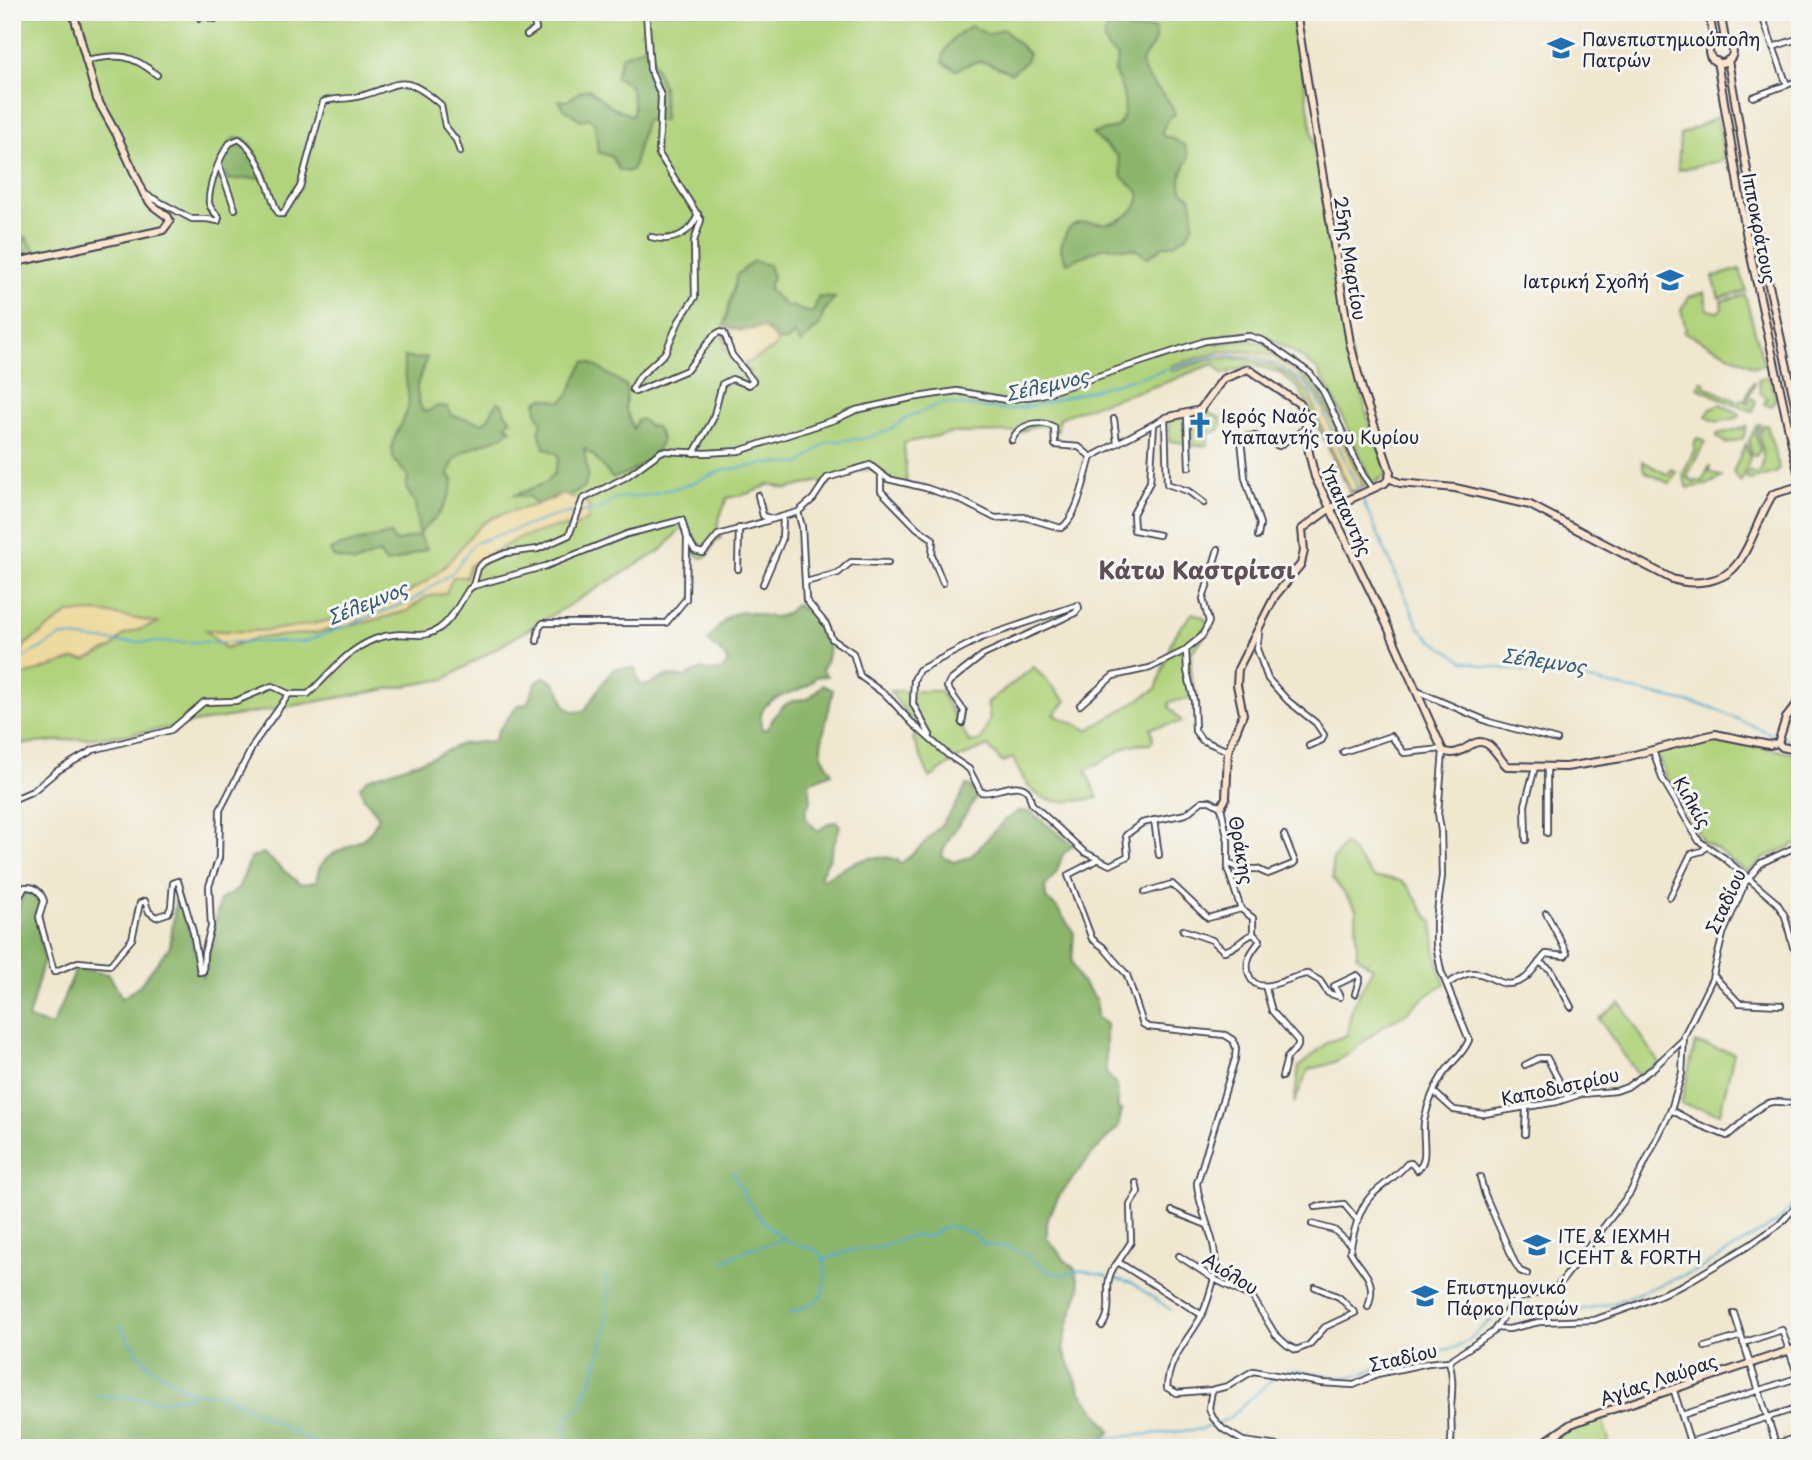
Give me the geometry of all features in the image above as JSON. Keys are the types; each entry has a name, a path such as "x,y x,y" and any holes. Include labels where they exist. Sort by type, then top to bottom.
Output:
{"street":[{"path":"12,263 165,229 170,218 152,205 144,194 97,99 73,12"},
{"path":"206,12 210,18 215,19 222,12"},
{"path":"527,35 536,29 531,12"},
{"path":"646,12 650,69 661,96 659,154 698,213 701,222 694,241 695,297 678,321 666,353 640,376 632,389 635,392 687,370 719,332 724,333 732,355 752,378 753,383 750,385 732,379 724,381 713,419 694,453"},
{"name":"25ης Μαρτίου","path":"1296,12 1350,343 1363,393 1390,471 1389,478"},
{"path":"1709,12 1714,42 1710,52 1717,61 1728,60 1732,54 1732,47 1725,39 1720,12"},
{"path":"1762,16 1787,85"},
{"path":"1773,47 1800,38"},
{"path":"1714,42 1725,39"},
{"path":"85,60 115,55 128,56 158,75"},
{"name":"Ιπποκράτους","path":"1728,60 1755,218 1800,426"},
{"name":"Ιπποκράτους","path":"1717,61 1747,239 1800,481"},
{"path":"1753,97 1800,80"},
{"path":"144,194 192,219 217,222 219,217 209,201 218,164 230,143 236,139 242,141 262,171 276,209 279,214 283,214 300,187 323,102 329,99 359,97 399,82 408,83 441,105 445,126 456,140 460,152"},
{"path":"218,164 235,209"},
{"path":"652,237 664,239 682,235 691,227 698,213"},
{"path":"12,800 33,791 57,771 93,750 172,729 204,702 236,702 272,686 289,694 308,694 341,659 376,639 397,633 423,635 446,623 473,586 478,569 484,562 506,552 538,549 565,538 570,533 583,499 626,477 662,451 722,453 750,448 856,410 957,391 1006,400 1041,394 1205,341 1249,336 1264,341 1310,373 1323,391 1370,490"},
{"name":"Υπαπαντής","path":"1091,457 1165,418 1203,409 1223,379 1248,369 1300,404 1304,410 1315,477 1386,623 1443,750"},
{"path":"1783,408 1798,408"},
{"path":"1785,416 1798,408"},
{"path":"1187,414 1189,467"},
{"path":"1165,418 1167,484 1188,491 1204,503"},
{"path":"1114,419 1117,443"},
{"path":"687,538 693,549 701,553 716,536 798,512 813,499 827,478 870,465 875,466 888,479 958,499 995,518 1028,518 1059,528 1069,522 1091,457 1079,447 1055,445 1054,427 1048,424 1029,425 1015,433 1012,440"},
{"path":"1154,424 1150,482 1133,514 1134,530 1159,535"},
{"path":"1258,536 1260,524 1244,478 1241,440 1245,436 1255,436 1275,446 1282,446 1307,428"},
{"path":"881,474 881,491 917,528 933,539 932,556 943,583"},
{"path":"798,512 802,522 805,595 808,603 826,624 834,642 853,653 860,676 887,696 913,724 969,769 982,793 1013,787 1022,788 1029,794 1032,804 1082,850 1110,865 1126,858 1129,853 1127,833 1139,825 1184,815 1202,801 1213,802 1221,807 1226,798 1228,751 1242,714 1237,685 1238,669 1275,596 1301,564 1304,526 1329,509 1385,483 1389,478 1400,483 1461,489 1530,505 1672,579 1690,583 1714,579 1735,566 1773,494 1800,486"},
{"path":"758,495 764,517 780,518"},
{"path":"763,584 782,540 780,518"},
{"path":"473,586 546,566 626,534 678,519 684,522 687,538 686,599 665,623 543,623 539,628 537,641"},
{"path":"738,569 739,528"},
{"path":"1080,705 1113,676 1150,668 1186,649 1202,636 1209,622 1203,599 1218,549"},
{"path":"806,582 840,573 851,562 888,563"},
{"path":"931,738 913,704 914,680 919,670 981,638 1078,605 1079,610 1075,613 980,657 949,682 947,687 964,711 962,723"},
{"path":"1258,629 1257,649 1268,679 1287,701 1317,723 1324,735 1322,740 1309,746"},
{"path":"1186,649 1187,671 1194,701 1195,731 1202,740 1228,751"},
{"path":"1416,691 1489,722 1557,740"},
{"path":"12,905 25,887 34,888 40,893 44,901 39,917 54,972 78,962 110,965 132,939 140,903 145,901 149,912 156,917 168,914 172,907 173,884 177,881 193,932 201,973 211,927 209,886 219,858 220,810 255,742 289,694"},
{"path":"1800,700 1782,726 1778,741 1782,747 1800,751"},
{"path":"1343,752 1391,736 1404,753 1443,750 1455,754 1475,743 1483,742 1490,746 1507,766 1547,768 1615,760 1716,734 1761,744 1778,741"},
{"path":"1368,1307 1372,1287 1364,1270 1350,1253 1365,1205 1373,1194 1390,1183 1409,1163 1417,1170 1423,1165 1425,1158 1422,1127 1442,1075 1459,1057 1469,1040 1439,966 1436,945 1436,920 1442,877 1438,809 1443,750"},
{"name":"Κιλκίς","path":"1653,750 1666,784 1699,841 1723,857 1779,905 1786,919 1793,947 1800,951"},
{"path":"1526,840 1525,805 1535,767"},
{"path":"1547,768 1547,833"},
{"name":"Θράκης","path":"1144,892 1172,884 1208,918 1241,909 1229,873 1228,841 1221,807"},
{"path":"1154,820 1159,855"},
{"path":"1228,863 1238,869 1257,869 1268,874 1293,864 1284,835"},
{"name":"Σταδίου","path":"1097,860 1068,875 1092,939 1103,947 1127,975 1143,1024 1147,1027 1225,1035 1233,1040 1236,1055 1197,1183 1216,1258 1214,1279 1202,1315 1174,1359 1167,1385 1170,1391 1177,1393 1228,1386 1249,1371 1321,1383 1354,1385 1377,1374 1449,1361 1475,1346 1498,1326 1507,1311 1520,1298 1562,1283 1632,1189 1671,1110 1682,1073 1682,1040 1713,975 1723,934 1747,878 1761,863 1800,845"},
{"path":"1670,897 1691,854 1706,847"},
{"path":"1241,909 1253,918 1253,934 1260,940 1249,959 1248,973 1255,983 1265,986 1308,974 1317,978 1328,993 1340,997 1334,986 1357,975 1360,978 1354,993"},
{"path":"1447,984 1474,973 1499,983 1513,983 1528,976 1546,954 1561,957 1567,953 1546,913"},
{"path":"1183,930 1212,940 1224,951 1235,948 1253,934"},
{"path":"1539,962 1552,970 1572,1007"},
{"path":"1713,975 1738,1003 1781,1005"},
{"path":"1265,986 1272,1011 1298,1041 1298,1046 1287,1058 1282,1077"},
{"name":"Καποδιστρίου","path":"1435,1093 1451,1109 1462,1113 1491,1114 1581,1094 1616,1091 1627,1087 1652,1069 1682,1040"},
{"path":"1525,1065 1539,1058 1547,1058 1569,1098"},
{"path":"1671,1110 1727,1136 1748,1116 1767,1104 1792,1104 1800,1098"},
{"path":"1525,1134 1526,1108"},
{"path":"1480,1177 1485,1195 1515,1263 1520,1271 1527,1274"},
{"path":"1102,1326 1107,1316 1107,1284 1111,1270 1131,1242 1130,1205 1138,1192 1136,1183"},
{"path":"1498,1326 1509,1329 1539,1322 1594,1320 1634,1306 1682,1285 1748,1246 1779,1225 1800,1202"},
{"path":"1315,1207 1344,1204 1359,1221"},
{"path":"1172,1211 1208,1225"},
{"path":"1312,1224 1334,1230 1351,1245"},
{"name":"Αιόλου","path":"1179,1256 1214,1279 1253,1298 1275,1334 1296,1350 1309,1345 1325,1327 1355,1313 1339,1297 1315,1287"},
{"path":"1118,1262 1202,1315"},
{"path":"1734,1312 1776,1444"},
{"path":"1682,1415 1799,1379 1782,1330 1744,1343"},
{"path":"1705,1347 1741,1336"},
{"name":"Αγίας Λαύρας","path":"1529,1448 1571,1424 1800,1347"},
{"path":"1449,1361 1454,1390 1451,1409 1454,1428 1450,1448"},
{"path":"1673,1388 1691,1445 1800,1407"},
{"path":"1212,1390 1209,1408 1218,1423 1240,1440 1291,1448"},
{"path":"1765,1448 1800,1436"}],"green space":[{"path":"12,12 1293,12 1345,334 1386,475 1372,484 1341,413 1317,369 1294,352 1263,335 1227,333 1217,344 1248,340 1264,344 1303,371 1329,407 1368,485 1350,493 1300,390 1279,372 1251,365 1223,374 1215,364 1060,418 1057,432 1040,426 1021,432 952,433 904,443 907,487 883,480 875,469 869,469 840,476 824,487 820,481 787,489 770,484 750,493 727,498 717,525 721,538 715,541 708,556 701,558 692,552 686,523 663,549 445,679 126,735 12,745"},
{"path":"1114,12 1128,12 1129,30 1155,28 1153,45 1141,64 1175,114 1169,118 1161,133 1185,146 1189,157 1180,177 1182,190 1190,197 1193,225 1187,236 1174,244 1164,246 1147,258 1136,249 1104,247 1067,263 1061,248 1071,227 1082,222 1107,223 1119,220 1138,204 1139,192 1122,177 1118,156 1092,134 1117,127 1124,114 1123,92 1114,72 1118,57 1105,45 1104,40"},
{"path":"971,26 988,35 1003,29 1029,54 1025,62 1012,73 986,62 966,65 957,70 943,63 948,46"},
{"path":"647,46 663,86 664,121 645,121 633,169 627,172 619,170 612,157 598,152 595,124 589,118 581,120 564,109 559,100 567,101 589,89 611,107 632,116 634,107 630,85 615,77 622,56"},
{"path":"1717,117 1725,160 1678,170 1680,135"},
{"path":"234,138 243,138 250,144 267,177 228,180 225,173 217,174 222,155"},
{"path":"26,237 37,253 12,258 12,252"},
{"path":"753,261 769,265 773,277 768,289 786,306 813,312 818,297 835,298 823,313 820,325 801,343 794,334 787,341 777,340 769,331 724,326 737,275"},
{"path":"1740,269 1746,291 1719,298 1713,277"},
{"path":"1704,292 1708,310 1718,312 1722,308 1721,301 1745,295 1764,365 1754,367 1684,332 1686,329 1681,310 1689,297"},
{"path":"404,357 427,357 417,387 422,410 426,412 438,406 447,407 453,416 483,423 498,402 511,419 506,425 511,430 503,436 465,451 458,457 449,475 453,479 447,500 439,514 419,535 415,503 406,488 408,476 395,461 392,452 394,439 408,407"},
{"path":"585,362 591,363 625,385 625,407 633,429 641,419 649,426 656,427 662,439 655,452 642,464 612,478 594,456 584,449 588,475 585,487 566,497 561,494 536,505 530,497 515,495 545,483 554,474 559,457 544,448 539,431 542,423 536,402 543,398 561,402 565,399"},
{"path":"1770,376 1775,401 1770,406 1764,404 1767,398 1761,394 1758,379"},
{"path":"1701,381 1705,382 1704,386 1736,401 1734,405 1698,388"},
{"path":"1753,382 1755,383 1746,402 1749,404 1751,398 1756,401 1753,411 1737,406 1741,399 1745,400"},
{"path":"1720,404 1740,414 1737,418 1718,422 1706,417 1711,408"},
{"path":"1206,412 1221,418 1221,427 1218,431 1207,433 1208,445 1191,446 1192,416"},
{"path":"1179,418 1186,422 1186,443 1169,441 1169,420"},
{"path":"1757,424 1760,424 1756,434 1760,450 1756,456 1751,454 1749,441"},
{"path":"1763,425 1767,425 1779,468 1776,473 1750,480 1746,477 1749,470 1754,474 1760,472 1763,463 1759,434"},
{"path":"1747,427 1743,438 1727,444 1717,437 1717,434"},
{"path":"1697,438 1705,442 1687,476 1694,483 1702,482 1710,465 1709,472 1722,477 1707,485 1687,488 1683,474"},
{"path":"1746,444 1750,458 1741,483 1733,472"},
{"path":"1642,461 1668,475 1671,469 1676,472 1670,484 1644,471"},
{"path":"390,534 395,542 419,535 427,549 386,563 379,553 355,563 333,557 330,550"},
{"path":"795,605 813,616 825,632 828,650 822,670 827,676 815,677 811,684 772,700 761,717 762,730 767,729 778,711 788,703 808,699 823,685 833,690 821,745 822,755 832,773 809,782 811,801 806,809 806,819 818,831 829,823 837,822 840,826 820,876 823,879 868,858 887,857 898,860 900,864 940,826 966,785 971,787 977,797 951,835 942,856 953,862 970,857 1005,820 1018,811 1031,812 1073,845 1063,854 1056,873 1045,887 1046,898 1057,908 1074,933 1072,962 1079,979 1096,999 1097,1018 1106,1024 1106,1073 1117,1086 1118,1109 1122,1110 1118,1127 1093,1153 1059,1196 1047,1219 1047,1238 1076,1270 1080,1289 1063,1349 1081,1392 1111,1431 1094,1448 12,1448 12,911 18,909 24,893 34,893 43,902 38,926 44,959 28,1019 52,1026 76,969 109,974 122,998 138,987 170,946 177,891 203,978 220,900 238,889 251,858 263,853 300,884 316,882 320,867 328,858 361,840 374,826 378,815 364,798 360,787 367,779 433,757 461,744 494,741 498,731 518,705 527,704 536,683 544,677 556,685 565,706 574,712 584,711 615,668 635,668 639,684 648,685 666,676 684,677 702,669 714,672 721,670 728,660 708,640 725,620 733,614 745,612 781,616"},
{"path":"1193,613 1203,617 1212,627 1191,653 1191,678 1197,697 1169,702 1169,707 1182,722 1151,728 1153,740 1150,744 1130,745 1086,771 1098,798 1067,801 1045,799 1028,785 1013,758 1002,762 988,746 957,759 930,778 913,739 918,730 890,691 940,691 970,743 981,741 990,718 987,703 1034,667 1066,701 1054,715 1088,730 1156,689 1171,643"},
{"path":"1719,738 1800,755 1800,842 1764,858 1747,873 1717,849 1703,842 1665,776 1657,752"},
{"path":"1344,844 1375,878 1399,881 1411,890 1433,922 1439,969 1445,984 1402,1016 1383,1026 1341,1059 1309,1069 1294,1103 1299,1067 1328,1042 1347,1035 1352,1007 1373,968 1357,956 1356,909 1333,879 1332,862"},
{"path":"1620,1003 1659,1063 1640,1078 1599,1019"},
{"path":"1695,1043 1734,1053 1720,1113 1681,1104"},
{"path":"1601,1414 1611,1448 1536,1448 1562,1432"}],"sand":[{"path":"724,326 741,331 763,327 777,340 775,348 743,365 750,373 746,374 725,348 721,334"},
{"path":"1222,351 1253,352 1271,356 1304,379 1328,412 1363,487 1351,492 1309,393 1293,378 1273,366 1244,358 1212,359 1172,371 1170,366"},
{"path":"561,494 586,502 589,507 588,519 577,526 552,528 519,538 469,566 466,577 453,577 446,593 426,597 407,611 314,633 256,638 225,648 206,630 265,630 331,620 363,611 420,585 443,568 485,522"},
{"path":"100,612 158,623 123,635 112,648 86,660 75,659 12,679 12,667 25,645 69,613"}],"waterway":[{"name":"Σέλεμνος","path":"12,664 62,636 120,642 304,642 413,600 454,571 474,543 561,514 599,510 616,498 649,495 690,484 723,470 775,463 800,464 827,442 866,438 887,431 910,416 943,403 1008,410 1041,404 1219,355 1256,357 1278,365 1307,385 1322,408 1419,627 1433,641 1464,661 1584,679 1710,707 1776,736"},
{"name":"Σέλεμνος","path":"1782,737 1800,743"},
{"path":"733,1172 743,1194 771,1229 791,1243 817,1251 824,1261 825,1280 820,1298 804,1308 789,1312"},
{"path":"1508,1314 1570,1312 1613,1303 1698,1270 1780,1220 1800,1196"},
{"path":"823,1260 852,1250 878,1248 910,1236 931,1236 950,1226 972,1233 985,1245 1003,1246 1019,1251 1048,1271 1061,1275 1082,1270 1107,1276"},
{"path":"723,1261 750,1248 783,1238"},
{"path":"565,1448 565,1419 581,1406 604,1338 608,1302 606,1275"},
{"path":"1113,1278 1132,1283 1171,1310"},
{"path":"1280,1374 1299,1371 1335,1377 1360,1375 1400,1358 1459,1346 1502,1315"},
{"path":"120,1325 150,1367 194,1394"},
{"path":"1220,1422 1229,1418 1275,1377"},
{"path":"94,1395 165,1401 199,1393 220,1393 325,1448"},
{"path":"1070,1448 1077,1441 1202,1429 1215,1424"}],"place":[{"name":"Πανεπιστημιούπολη Πατρών","path":"1561,48"},
{"name":"Ιατρική Σχολή","path":"1670,280"},
{"name":"Ιερός Ναός Υπαπαντής του Κυρίου","path":"1200,425"},
{"name":"ΙΤΕ & ΙΕΧΜΗ ICEHT & FORTH","path":"1537,1245"},
{"name":"Επιστημονικό Πάρκο Πατρών","path":"1425,1296"}],"district":[{"name":"Κάτω Καστρίτσι","path":"1197,569"}]}
